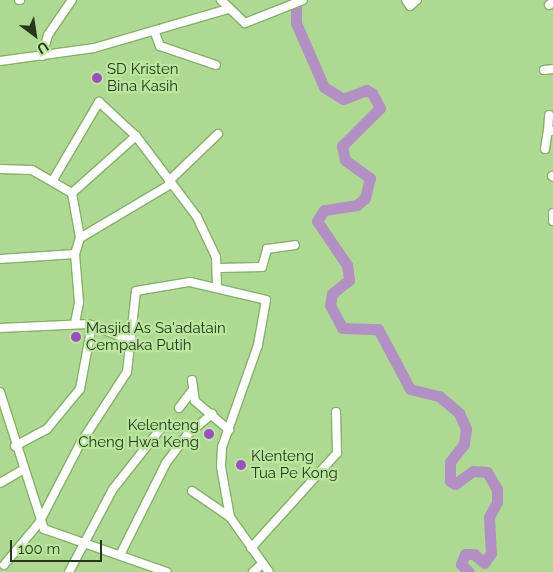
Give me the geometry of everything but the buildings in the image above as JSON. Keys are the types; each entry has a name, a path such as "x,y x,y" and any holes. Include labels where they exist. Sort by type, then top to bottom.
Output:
{"street":[{"path":"42,56 48,35 72,0"},
{"path":"221,0 243,22 270,15 299,3"},
{"path":"406,0 410,6 417,0"},
{"path":"0,61 42,56 155,32 228,9"},
{"path":"155,32 160,46 216,64"},
{"path":"544,70 553,69"},
{"path":"53,180 99,102 136,136 197,217 218,268 217,287"},
{"path":"545,149 550,131 549,115"},
{"path":"80,238 170,183 218,134"},
{"path":"72,193 136,136"},
{"path":"0,169 32,170 53,180 72,193 80,238 75,254 78,302 75,323"},
{"path":"553,214 553,221"},
{"path":"218,268 262,267 267,248 295,245"},
{"path":"0,259 75,254"},
{"path":"4,565 39,523 80,444 127,372 133,341 138,289 169,288 190,282 217,287 267,302 258,345 229,430 221,468 230,517"},
{"path":"0,328 75,323 92,325 133,341"},
{"path":"15,446 47,429 68,407 86,371 92,325"},
{"path":"192,380 191,392 197,405 212,414 229,430"},
{"path":"0,392 39,523 82,544 167,572"},
{"path":"179,408 191,392"},
{"path":"251,548 337,453 336,412"},
{"path":"120,555 166,463 186,435 212,414"},
{"path":"69,572 82,544 113,489 162,427"},
{"path":"0,483 24,469"},
{"path":"192,491 230,517 268,572"},
{"path":"253,572 262,564"}],"waterway":[{"path":"296,0 296,23 324,87 343,99 366,90 372,93 380,108 342,146 345,160 370,178 365,198 357,205 324,210 317,221 347,265 349,280 332,294 330,305 342,328 378,329 410,389 439,396 459,413 466,429 464,444 450,462 450,481 455,484 473,471 487,472 497,489 497,502 489,517 491,553 484,563 474,554 465,554 461,564 469,572"}],"place":[{"name":"SD Kristen Bina Kasih","path":"97,78"},
{"name":"Masjid As Sa'adatain Cempaka Putih","path":"76,337"},
{"name":"Kelenteng Cheng Hwa Keng","path":"209,434"},
{"name":"Klenteng Tua Pe Kong","path":"241,465"}]}
